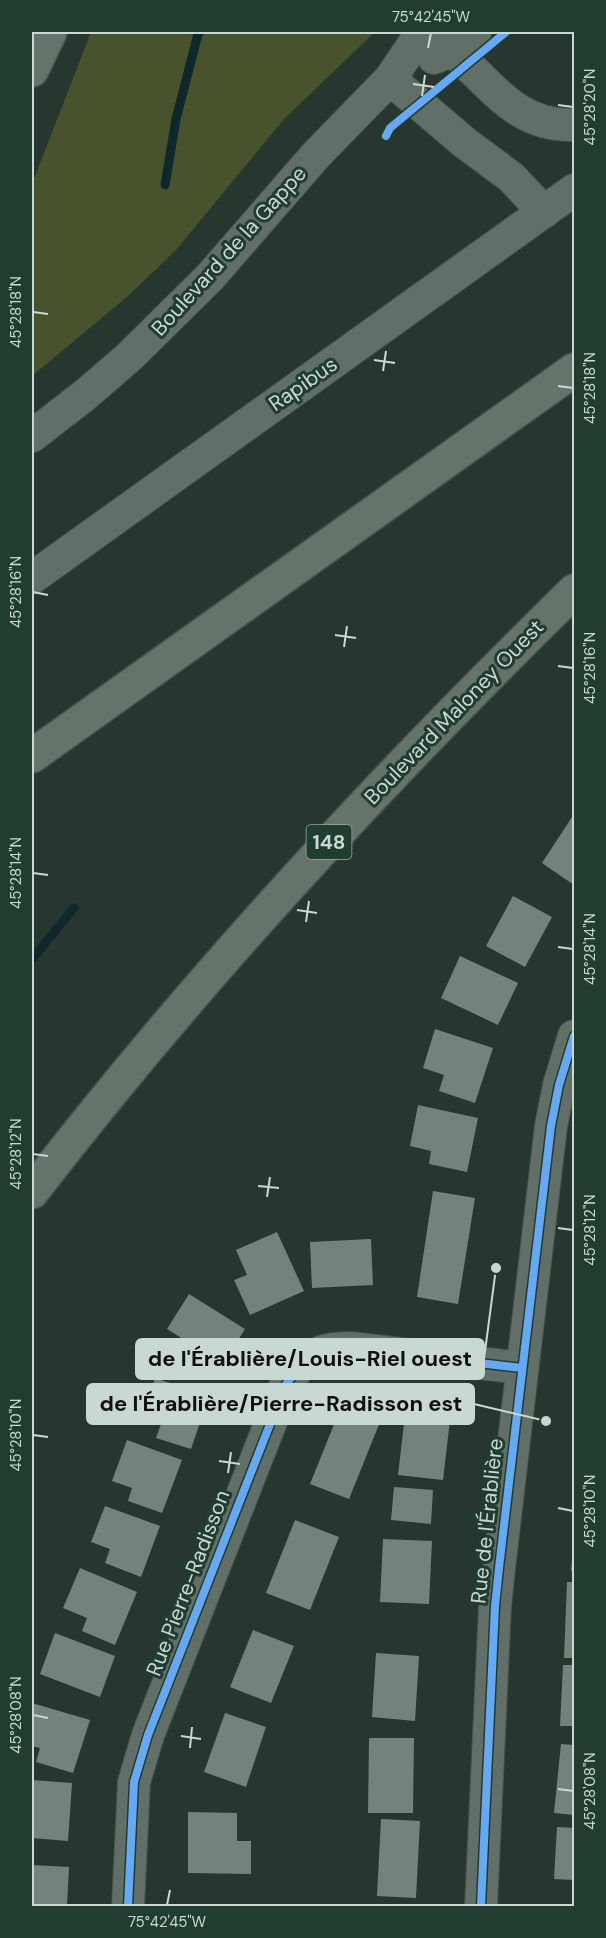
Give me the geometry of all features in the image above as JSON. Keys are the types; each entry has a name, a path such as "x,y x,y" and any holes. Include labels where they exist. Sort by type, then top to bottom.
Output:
{"highway":[{"path":"32,70 50,32"},
{"path":"32,756 574,370"},
{"name":"Boulevard Maloney Ouest","path":"32,1192 192,993 301,872 424,740 574,591"}],"street":[{"name":"Boulevard de la Gappe","path":"32,436 105,378 168,320 210,277 316,155 390,79 422,32"},
{"name":"Boulevard de la Gappe","path":"390,79 453,38"},
{"path":"453,38 488,86 520,112 550,123 574,125"},
{"path":"390,79 465,143 511,177 544,212"},
{"name":"Rapibus","path":"32,578 574,190"},
{"name":"Rue de l'Érablière","path":"481,1906 495,1606 551,1126 559,1085 574,1036"},
{"name":"Rue Pierre-Radisson","path":"128,1906 132,1804 140,1758 285,1386 299,1366 315,1354 332,1348 350,1348 522,1368"}],"green space":[{"path":"91,32 375,32 285,118 176,250 128,296 32,376 32,184"}],"building":[{"path":"574,814 574,885 542,863"},
{"path":"513,896 552,917 525,967 486,946"},
{"path":"460,956 518,983 498,1025 441,998"},
{"path":"435,1029 493,1048 475,1103 439,1091 444,1075 423,1068"},
{"path":"418,1105 478,1118 467,1172 429,1164 431,1151 410,1146"},
{"path":"433,1191 475,1198 458,1304 417,1297"},
{"path":"277,1232 304,1291 250,1315 234,1280 247,1275 236,1250"},
{"path":"371,1239 373,1285 312,1288 310,1242"},
{"path":"189,1294 245,1329 223,1364 167,1329"},
{"path":"155,1378 209,1396 191,1449 156,1438 161,1424 142,1417"},
{"path":"341,1407 380,1422 349,1499 310,1484"},
{"path":"405,1415 450,1420 443,1480 398,1475"},
{"path":"127,1440 182,1460 162,1513 128,1501 132,1488 112,1481"},
{"path":"394,1487 433,1490 431,1524 391,1520"},
{"path":"105,1506 160,1526 141,1577 105,1563 110,1549 91,1542"},
{"path":"295,1520 339,1537 310,1610 266,1593"},
{"path":"383,1539 432,1541 429,1604 380,1602"},
{"path":"573,1547 574,1571 571,1571"},
{"path":"80,1568 137,1592 115,1645 82,1631 87,1618 63,1608"},
{"path":"567,1582 574,1582 574,1658 564,1658"},
{"path":"253,1630 294,1646 271,1703 230,1687"},
{"path":"55,1633 115,1656 100,1697 40,1674"},
{"path":"376,1653 419,1656 415,1721 372,1717"},
{"path":"563,1665 574,1665 574,1726 560,1726"},
{"path":"32,1703 90,1720 73,1773 36,1762 40,1748 32,1746"},
{"path":"225,1713 266,1727 246,1787 204,1772"},
{"path":"369,1738 414,1738 413,1813 368,1813"},
{"path":"561,1744 574,1745 574,1815 554,1813"},
{"path":"32,1780 72,1783 68,1841 32,1838"},
{"path":"188,1812 237,1813 237,1841 251,1841 251,1874 188,1873"},
{"path":"381,1819 420,1821 416,1898 377,1896"},
{"path":"557,1827 574,1828 574,1880 554,1879"},
{"path":"32,1865 69,1867 67,1906 32,1906"}],"waterway":[{"path":"165,185 176,119 200,32"},
{"path":"32,959 74,908"}],"cycle path":[{"path":"386,136 390,128 506,32"},
{"path":"481,1906 495,1606 499,1568 551,1126 559,1085 574,1036"},
{"path":"128,1906 134,1782 148,1735 285,1386 292,1376 312,1356 338,1348 522,1368"}],"place":[{"name":"de l'Érablière/Louis-Riel ouest","path":"496,1268"},
{"name":"de l'Érablière/Pierre-Radisson est","path":"546,1421"}]}
